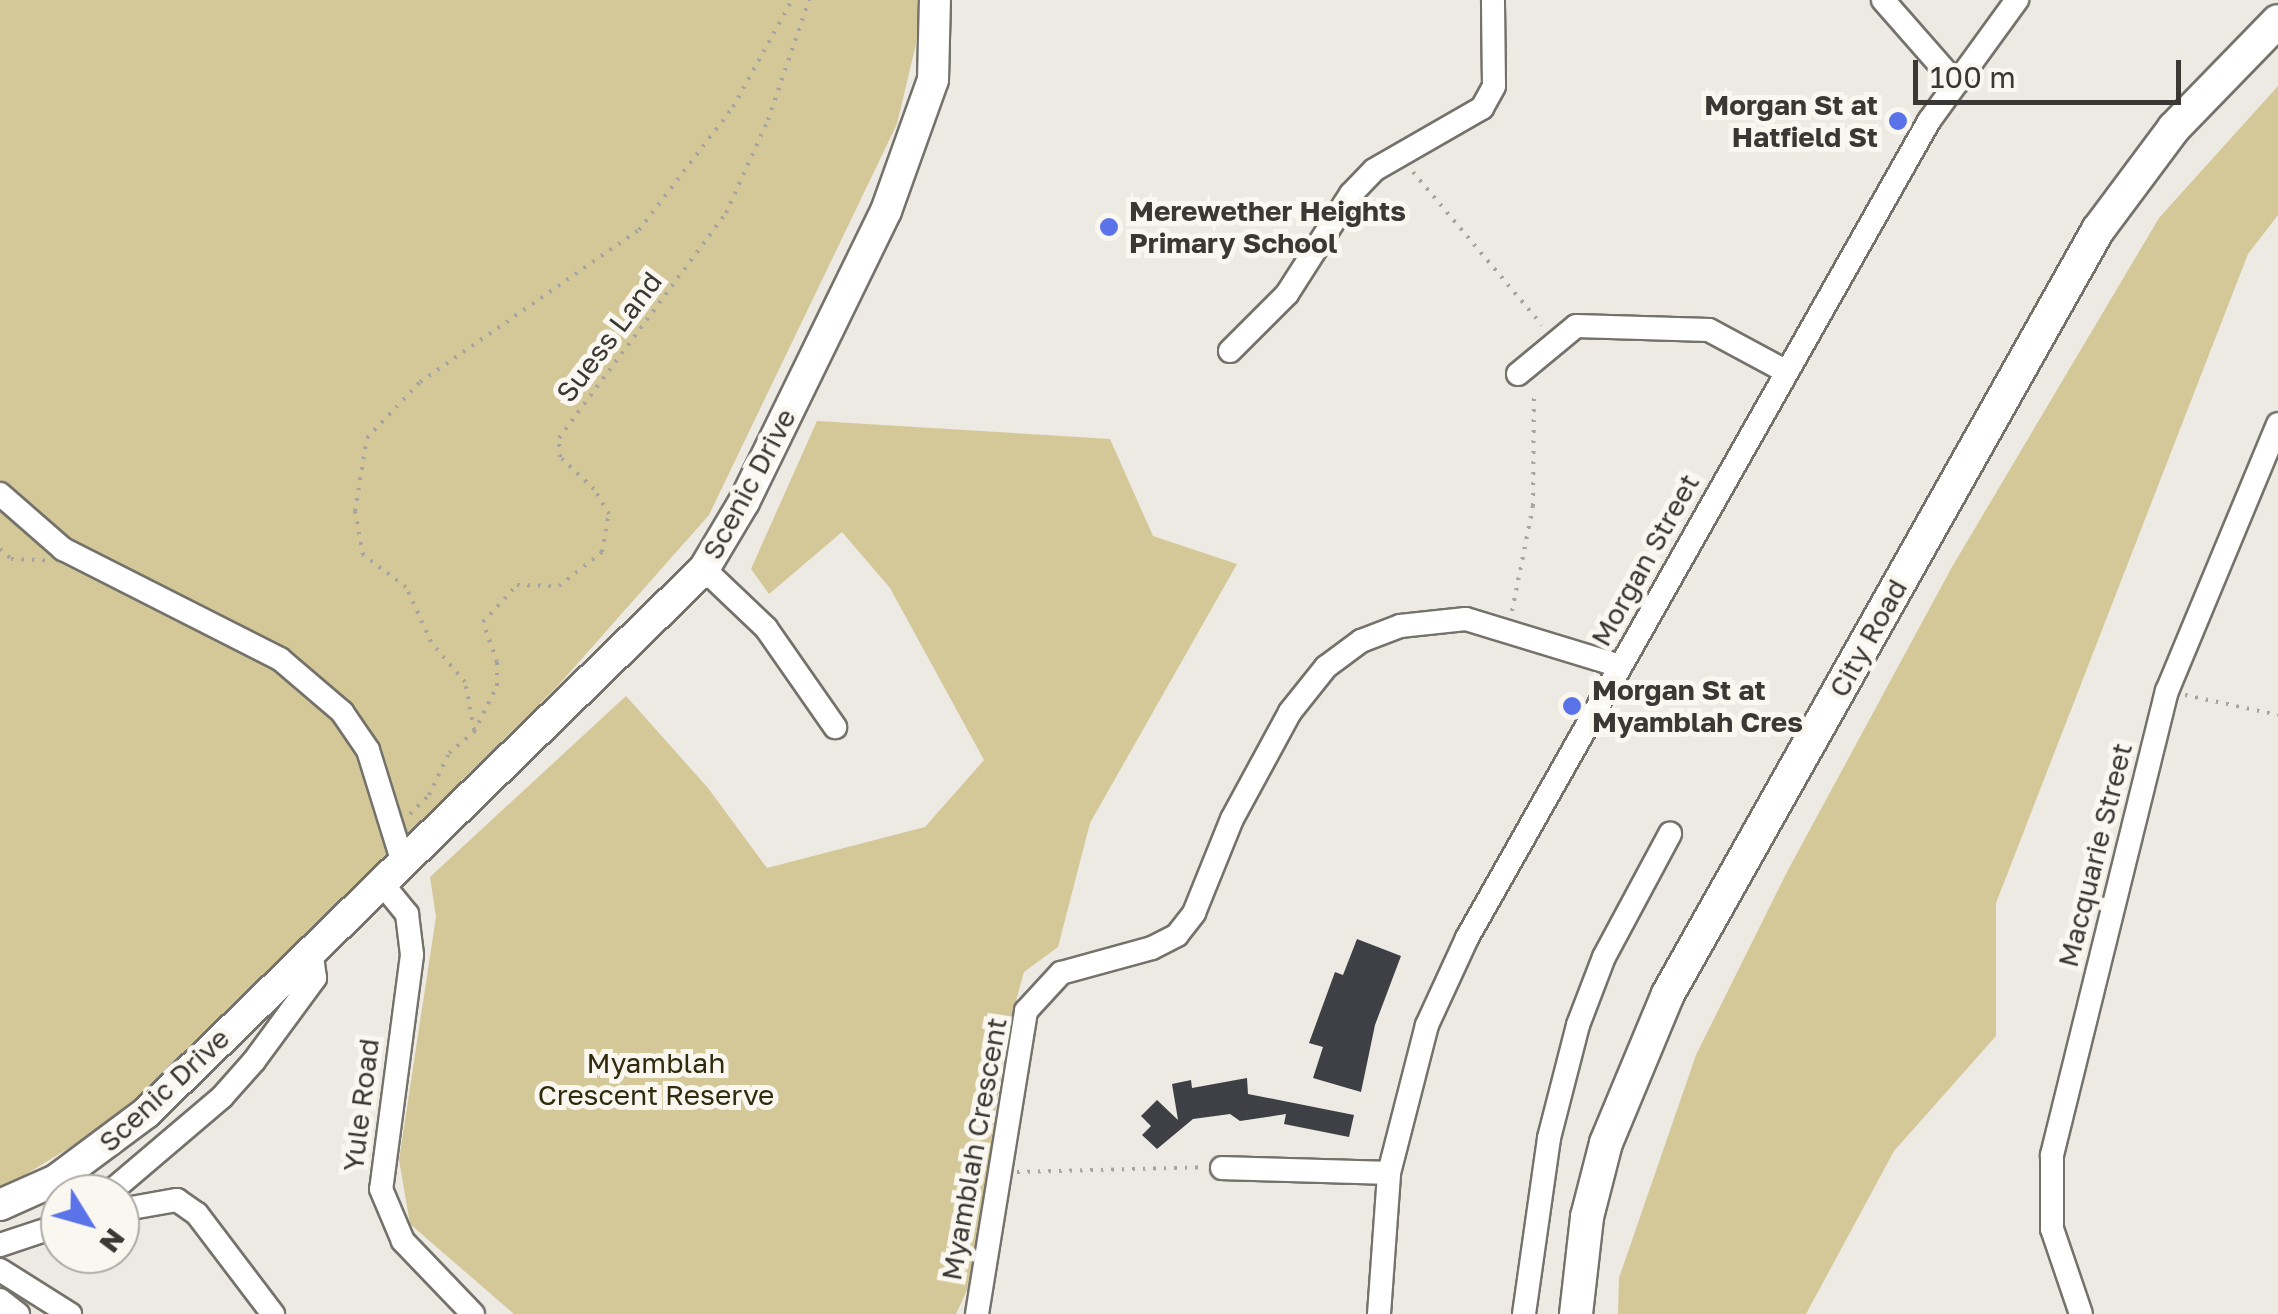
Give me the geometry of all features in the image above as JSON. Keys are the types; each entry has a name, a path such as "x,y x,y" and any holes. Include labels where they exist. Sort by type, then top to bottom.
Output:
{"highway":[{"name":"City Road","path":"1576,1314 1587,1217 1606,1144 1668,994 2098,230 2174,128 2278,21"}],"main road":[{"name":"Scenic Drive","path":"0,1205 110,1145 704,569 744,502 886,211 933,80 935,0"}],"street":[{"path":"1230,351 1288,294 1351,194 1374,170 1482,108 1494,86 1493,0"},
{"path":"1883,0 1956,83"},
{"name":"Morgan Street","path":"1379,1314 1389,1174 1428,1024 1468,938 1785,371 1956,83 2017,0"},
{"path":"1518,374 1576,326 1709,330 1785,371"},
{"name":"Macquarie Street","path":"2081,1314 2052,1229 2052,1154 2167,691 2278,424"},
{"path":"0,494 84,562 280,659 342,712 368,750 402,860"},
{"path":"704,569 732,588 766,628 835,727"},
{"name":"Myamblah Crescent","path":"977,1314 1026,1011 1061,973 1152,948 1176,935 1194,914 1232,819 1282,727 1326,667 1361,641 1400,626 1466,618 1620,666"},
{"path":"1524,1314 1549,1138 1578,1025 1604,957 1670,834"},
{"name":"Yule Road","path":"380,881 406,914 412,955 381,1189 402,1241 474,1314"},
{"name":"Scenic Drive","path":"132,1174 222,1097 254,1061 315,978 310,950"},
{"path":"1222,1168 1389,1174"},
{"path":"140,1206 177,1200 197,1214 273,1314"},
{"path":"0,1245 40,1232"},
{"path":"0,1270 70,1314"},
{"path":"0,1300 18,1314"}],"path":[{"path":"474,732 465,682 431,642 406,587 363,555 355,511 366,438 420,382 639,230 732,107 792,0"},
{"name":"Suess Land","path":"392,828 420,806 448,754 474,732 497,686 497,662 483,622 517,585 559,586 602,552 609,514 594,489 560,457 560,438 726,213 768,120 810,0"},
{"path":"1408,167 1542,325"},
{"path":"1512,611 1533,506 1534,396"},
{"path":"0,549 11,559 84,562"},
{"path":"2167,691 2278,715"},
{"path":"997,1172 1222,1168"}],"green space":[{"path":"0,0 919,0 920,27 897,124 709,515 555,689 115,1120 0,1190"},
{"path":"2278,86 2278,215 2248,254 1996,903 1996,1036 1894,1151 1806,1314 1618,1314 1619,1278 1696,1055 1788,870 1952,567 2159,218"},
{"name":"Myamblah Crescent Reserve","path":"817,421 1110,439 1153,536 1237,564 1090,823 1058,947 1024,972 1007,1033 972,1279 956,1314 514,1314 410,1224 399,1160 436,917 430,877 626,696 708,788 767,868 925,827 984,760 890,588 842,532 769,594 751,569"}],"building":[{"path":"1357,939 1401,956 1375,1025 1361,1092 1313,1078 1323,1047 1309,1043 1335,972 1343,975"},
{"path":"1247,1078 1248,1094 1354,1115 1349,1137 1284,1124 1286,1114 1240,1121 1230,1114 1193,1119 1157,1149 1142,1135 1151,1126 1141,1116 1157,1100 1178,1120 1172,1084 1191,1080 1192,1088"}],"place":[{"name":"Morgan St at Hatfield St","path":"1898,121"},
{"name":"Merewether Heights Primary School","path":"1109,227"},
{"name":"Morgan St at Myamblah Cres","path":"1572,706"}]}
